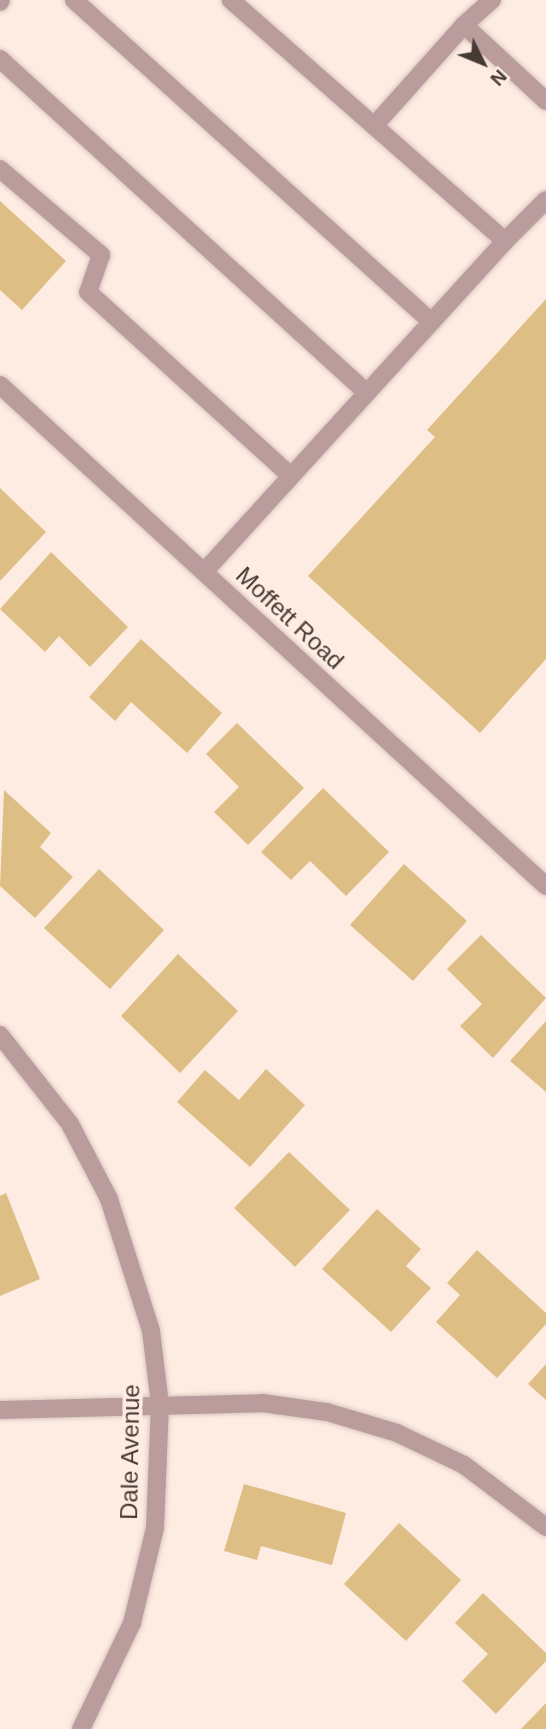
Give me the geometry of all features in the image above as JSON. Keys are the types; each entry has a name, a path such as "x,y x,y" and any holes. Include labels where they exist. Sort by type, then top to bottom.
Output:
{"street":[{"path":"74,0 431,322"},
{"path":"231,0 505,241"},
{"path":"374,126 464,25 492,0"},
{"path":"464,25 546,101"},
{"path":"0,59 367,393"},
{"path":"0,169 101,255 88,292 291,476"},
{"path":"204,572 505,241 546,200"},
{"name":"Moffett Road","path":"0,385 546,886"},
{"name":"Dale Avenue","path":"0,1035 69,1124 109,1199 150,1331 160,1404 155,1528 132,1623 80,1729"},
{"path":"0,1410 262,1403 327,1412 397,1433 464,1465 546,1527"}],"building":[{"path":"0,201 66,261 22,310 0,290"},
{"path":"546,299 546,659 480,733 308,576 435,437 427,430"},
{"path":"0,488 46,532 0,581"},
{"path":"51,552 128,627 90,667 59,636 45,652 0,609"},
{"path":"141,639 222,713 187,753 131,702 115,721 89,697"},
{"path":"237,723 304,788 248,845 214,812 239,787 206,754"},
{"path":"323,788 389,852 346,896 310,861 291,880 261,852"},
{"path":"4,790 51,833 40,847 73,877 35,918 0,886"},
{"path":"404,864 467,921 413,981 350,925"},
{"path":"99,869 164,930 110,989 44,928"},
{"path":"481,935 546,998 493,1058 460,1026 482,1004 447,969"},
{"path":"178,954 238,1011 180,1073 121,1016"},
{"path":"546,1021 546,1092 510,1061"},
{"path":"266,1069 305,1105 250,1167 177,1102 205,1070 239,1100"},
{"path":"289,1152 350,1210 295,1267 234,1208"},
{"path":"6,1193 40,1279 0,1296 0,1196"},
{"path":"377,1209 421,1249 406,1266 431,1288 391,1332 322,1269"},
{"path":"477,1250 546,1313 546,1324 497,1378 436,1322 460,1295 447,1283"},
{"path":"546,1364 546,1400 528,1384"},
{"path":"244,1484 346,1513 332,1565 261,1546 257,1560 224,1551"},
{"path":"399,1523 461,1580 406,1641 344,1584"},
{"path":"483,1593 546,1653 546,1661 496,1714 462,1681 488,1654 455,1623"},
{"path":"546,1703 546,1729 521,1729"}]}
